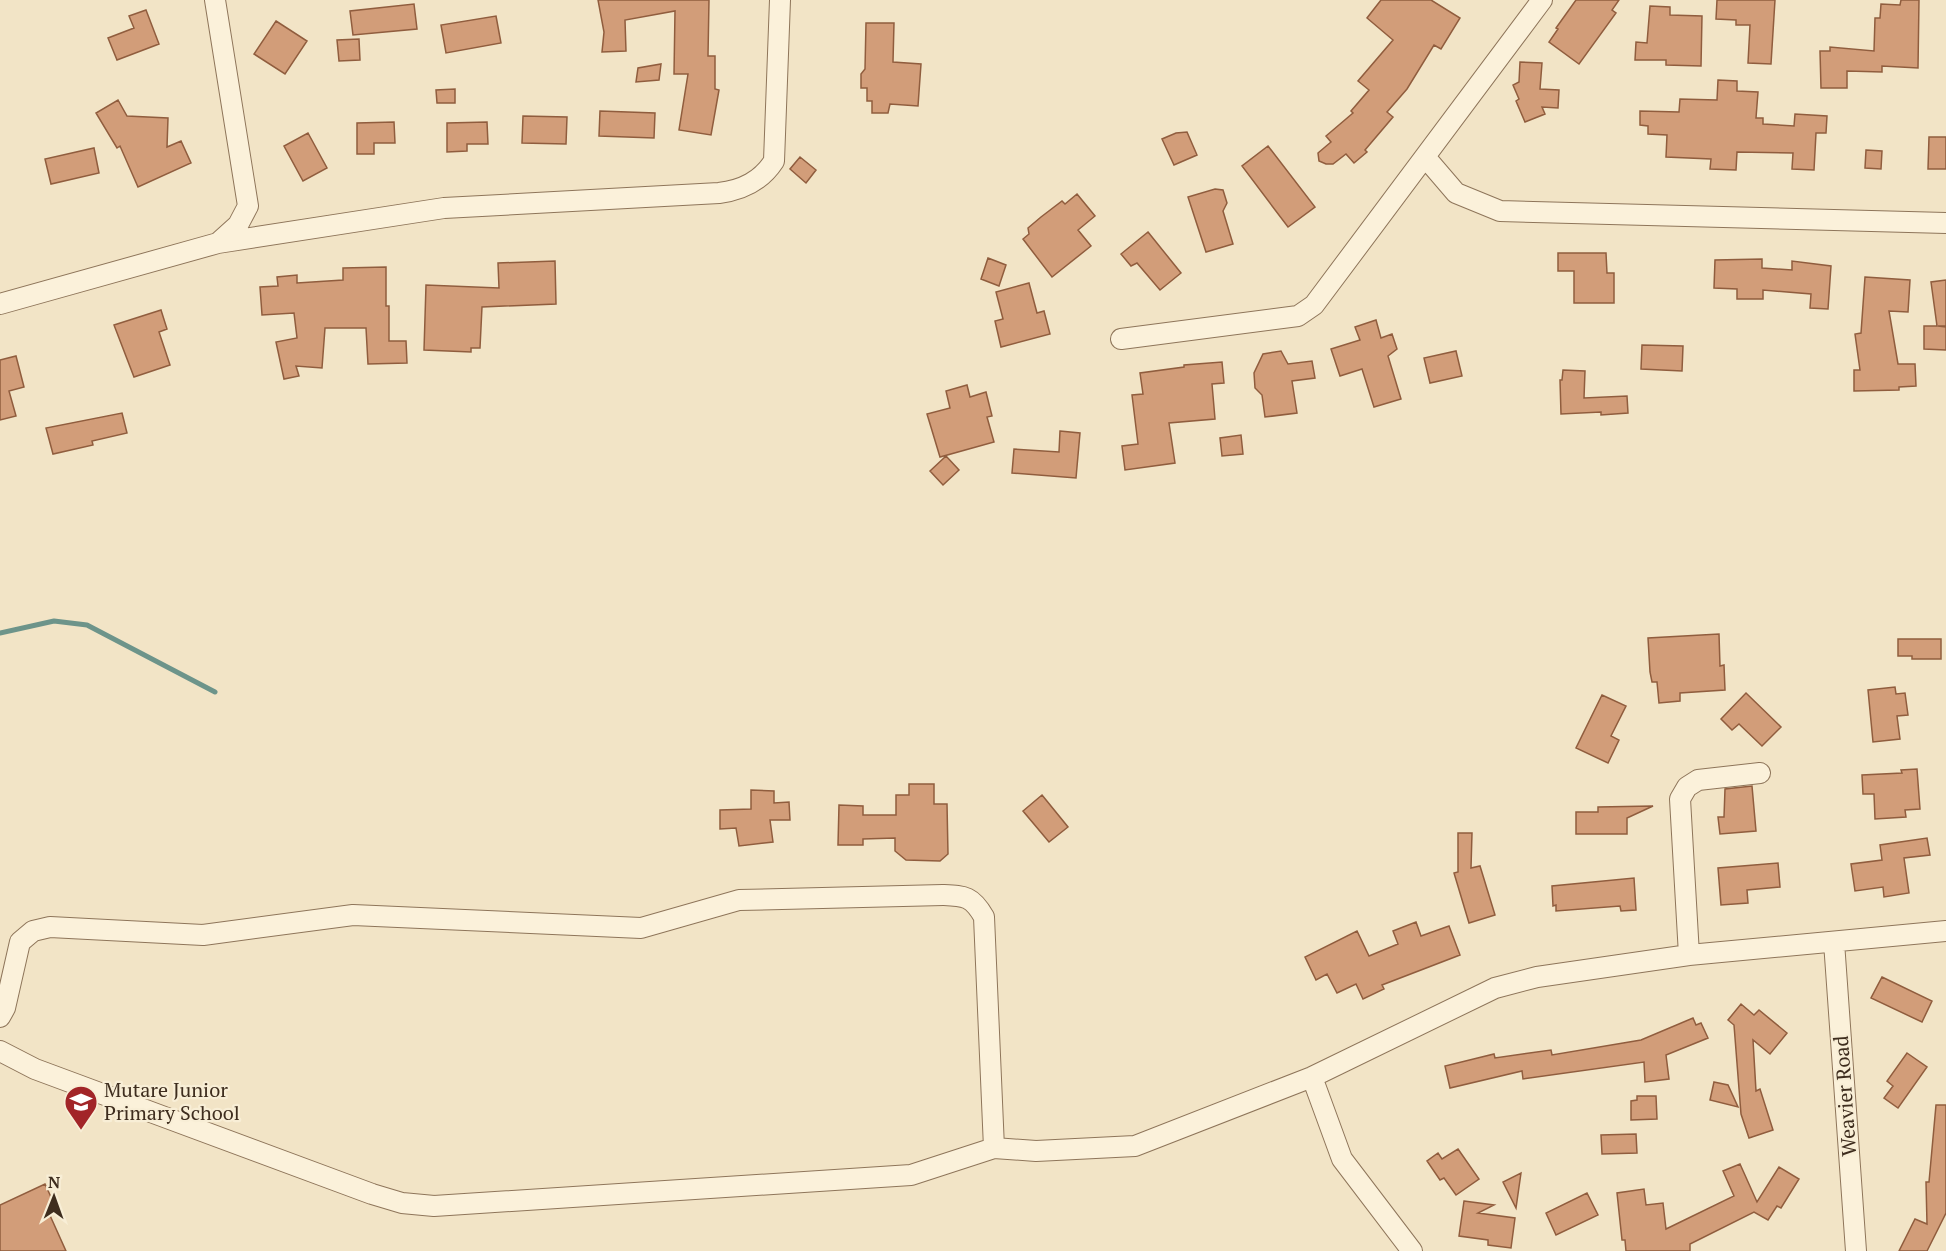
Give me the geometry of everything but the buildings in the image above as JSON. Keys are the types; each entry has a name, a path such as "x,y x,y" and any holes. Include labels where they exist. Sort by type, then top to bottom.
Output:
{"street":[{"path":"215,0 248,206 238,225 218,243"},
{"path":"0,304 218,243 444,208 719,193 746,186 760,178 774,161 780,0"},
{"path":"1121,339 1298,316 1314,305 1542,0"},
{"path":"1426,158 1456,193 1500,211 1946,224"},
{"path":"1689,955 1680,799 1687,787 1698,780 1761,773"},
{"path":"0,1017 5,1008 20,942 33,931 50,927 203,935 352,915 641,928 739,900 965,896 977,904 984,917 994,1148"},
{"path":"0,1051 35,1069 372,1194 402,1203 435,1206 910,1175 994,1148 1036,1151 1135,1146 1312,1077 1495,988 1537,976 1689,955 1946,931"},
{"name":"Weavier Road","path":"1834,942 1856,1251"},
{"path":"1312,1077 1342,1159 1410,1250"}],"waterway":[{"path":"0,633 54,621 87,625 215,692"}],"place":[{"name":"Mutare Junior Primary School","path":"81,1131"}]}
